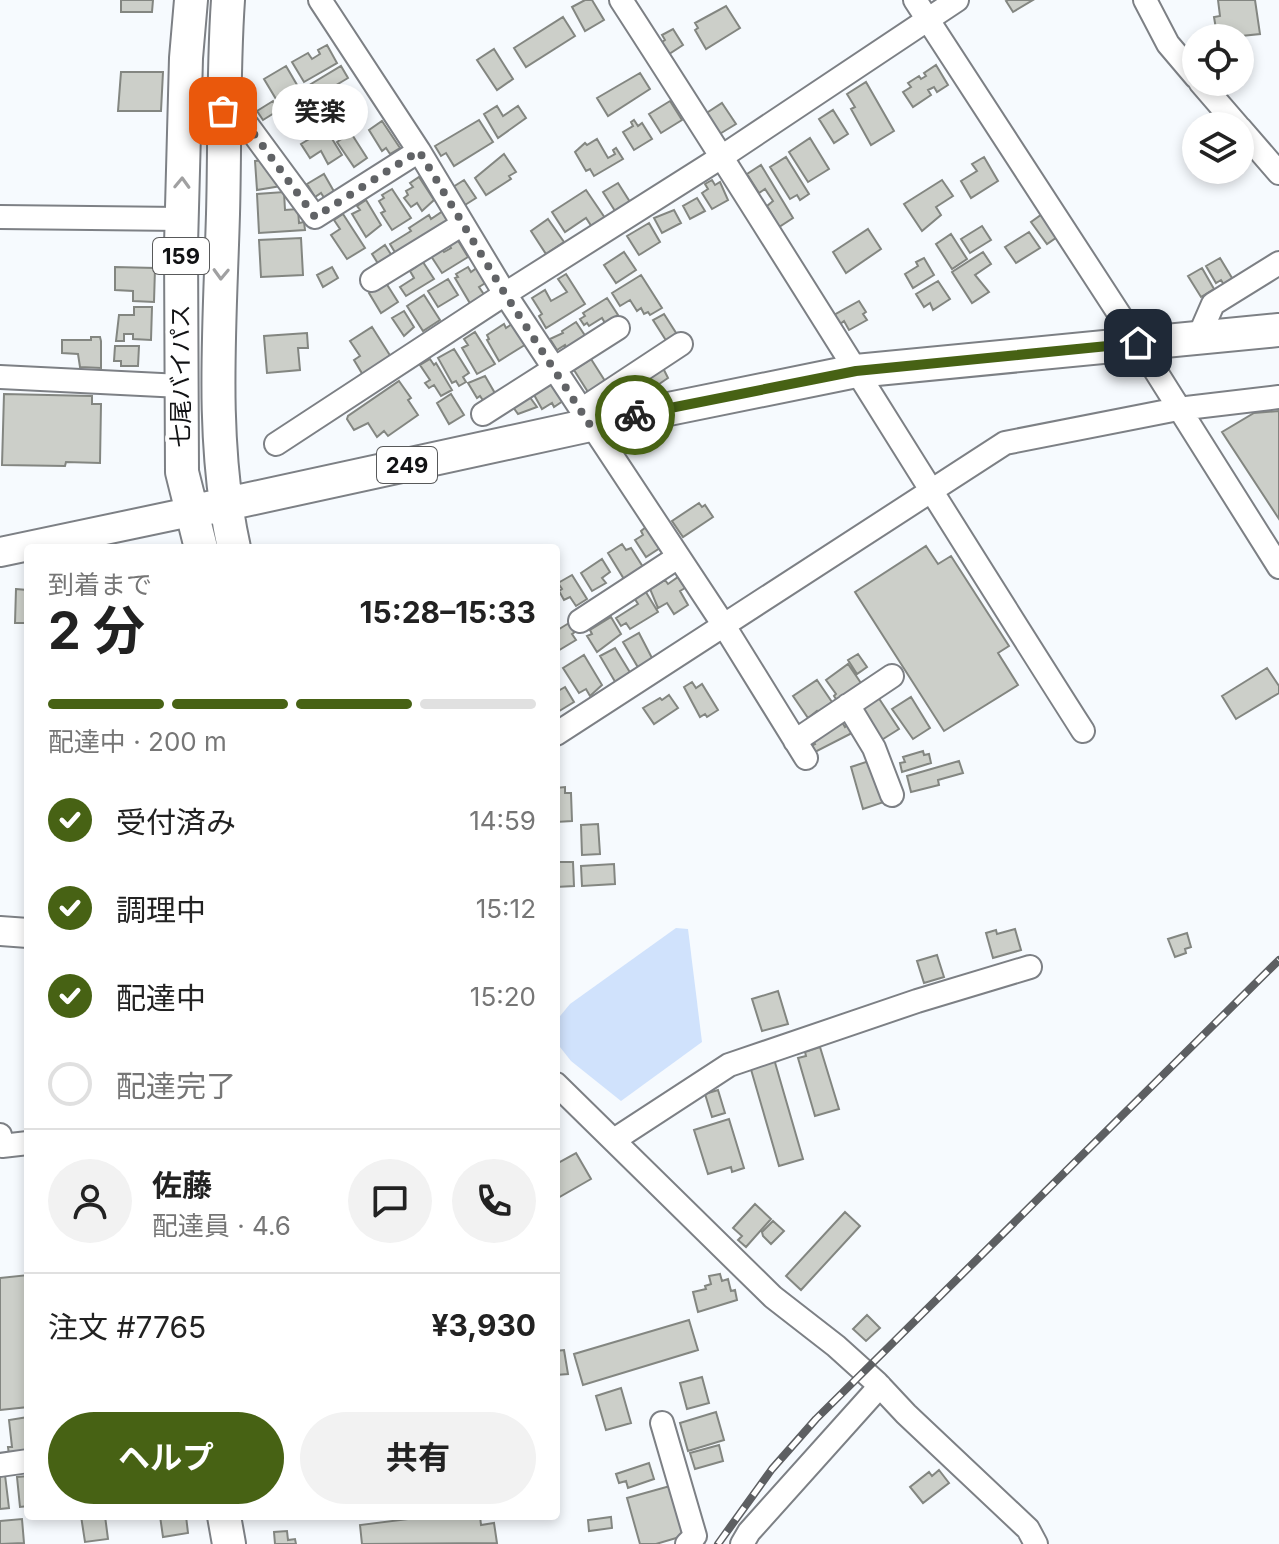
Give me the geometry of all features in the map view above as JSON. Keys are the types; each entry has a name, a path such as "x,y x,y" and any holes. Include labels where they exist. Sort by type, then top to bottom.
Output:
{"highway":[{"name":"七尾バイパス","path":"190,512 182,472 181,219 191,0"},
{"name":"七尾バイパス","path":"224,504 219,355 228,0"},
{"name":"249","path":"190,512 586,417 856,371 1279,330"},
{"name":"159","path":"224,504 233,544"},
{"name":"159","path":"190,512 200,544"},
{"path":"225,1520 229,1544"}],"main road":[{"path":"38,544 190,512"},
{"path":"0,552 24,547"},
{"path":"0,931 24,933"}],"street":[{"path":"320,0 372,84 419,151 505,294 723,624 801,749 848,705 892,676"},
{"path":"621,0 723,156 1083,731"},
{"path":"915,0 1279,567"},
{"path":"276,444 723,156 957,0"},
{"path":"1145,0 1168,44 1182,60"},
{"path":"1212,96 1226,112"},
{"path":"223,111 237,111 315,217 419,151"},
{"path":"1254,144 1279,173"},
{"path":"0,217 181,219"},
{"path":"372,280 463,224"},
{"path":"1199,336 1213,304 1279,263"},
{"path":"483,414 618,328"},
{"path":"586,417 681,344"},
{"path":"0,377 181,386"},
{"path":"560,731 1005,443 1178,409 1279,397"},
{"path":"580,621 678,557"},
{"path":"848,705 874,748 892,795"},
{"path":"614,1140 729,1065 917,1001 1030,967"},
{"path":"560,1088 773,1297 836,1346 880,1386 1028,1529 1036,1544"},
{"path":"0,1135 2,1146 24,1143"},
{"path":"742,1544 749,1532 880,1386"},
{"path":"662,1423 695,1536 687,1544"},
{"path":"0,1465 24,1462"}],"water":[{"path":"676,928 688,929 702,1042 621,1101 571,1061 560,1047 560,1016 570,1004"}],"building":[{"path":"121,0 153,0 152,12 121,12"},
{"path":"592,0 604,20 585,31 572,7"},
{"path":"1008,0 1033,0 1013,12"},
{"path":"1218,0 1255,0 1260,34 1254,35 1254,24 1215,24 1214,17 1220,16"},
{"path":"726,6 740,28 706,49 695,30 698,28 695,23"},
{"path":"563,17 575,36 526,67 514,48"},
{"path":"673,29 683,45 666,56 659,44 665,40 662,35"},
{"path":"327,45 337,63 304,82 292,62 308,53 312,59 320,54 318,50"},
{"path":"494,49 513,79 497,90 477,60"},
{"path":"936,65 948,85 937,92 934,87 928,90 931,95 913,107 903,92 911,87 908,83 919,76 921,79 926,76 924,73"},
{"path":"286,66 300,90 279,104 264,79"},
{"path":"341,66 348,78 315,102 306,87"},
{"path":"121,72 163,72 161,111 118,111"},
{"path":"640,73 650,89 608,116 597,98"},
{"path":"866,82 894,131 871,145 851,109 855,107 847,94"},
{"path":"330,100 337,112 326,118 319,106"},
{"path":"273,101 279,110 263,120 257,111"},
{"path":"670,101 682,120 661,133 649,114"},
{"path":"722,103 736,124 718,135 705,114"},
{"path":"497,106 503,116 518,106 526,118 498,138 484,114"},
{"path":"833,110 848,134 834,143 819,119"},
{"path":"350,112 351,115 356,112 363,124 338,138 330,124"},
{"path":"479,120 493,142 454,166 446,153 441,156 435,146"},
{"path":"634,120 638,126 642,123 652,139 634,150 623,132 633,126 631,122"},
{"path":"382,121 400,148 390,154 386,148 382,151 369,130"},
{"path":"326,129 342,155 328,164 321,151 310,158 301,144"},
{"path":"351,133 367,158 354,167 337,142"},
{"path":"810,138 829,169 808,182 789,152"},
{"path":"597,139 608,158 615,154 613,150 616,148 623,159 594,176 590,169 586,171 575,152 585,143 587,145"},
{"path":"504,154 516,172 509,176 511,179 486,195 475,178"},
{"path":"786,157 809,194 800,200 797,195 790,199 770,167"},
{"path":"984,157 998,181 971,198 961,181 977,171 972,164"},
{"path":"267,160 281,186 257,190 255,161"},
{"path":"761,165 793,218 779,227 767,206 773,201 765,189 759,193 747,174"},
{"path":"324,174 336,195 326,201 321,193 315,197 307,184"},
{"path":"419,177 434,200 422,211 417,203 411,207 404,198 408,195 406,191 413,187 410,183"},
{"path":"464,180 476,198 465,205 453,187"},
{"path":"712,180 715,185 720,182 728,200 712,209 702,193 708,189 705,184"},
{"path":"942,180 953,196 936,207 941,215 922,231 904,204"},
{"path":"618,183 630,202 615,211 603,192"},
{"path":"392,189 411,218 392,230 381,213 385,211 379,201"},
{"path":"586,190 605,218 592,227 586,218 565,232 552,212"},
{"path":"284,192 285,210 298,209 299,223 304,222 305,230 259,233 257,194"},
{"path":"697,198 705,211 690,219 683,206"},
{"path":"366,200 381,225 366,237 352,214 360,210 357,206"},
{"path":"674,210 681,223 662,233 654,218"},
{"path":"443,211 449,220 396,254 390,244 429,215 431,219"},
{"path":"1045,212 1060,235 1047,244 1031,222"},
{"path":"343,214 365,248 347,259 331,235 340,229 334,220"},
{"path":"548,219 564,242 546,254 531,231"},
{"path":"649,223 660,242 639,255 627,236"},
{"path":"982,226 991,240 970,253 961,239"},
{"path":"868,229 881,249 846,273 833,252"},
{"path":"1029,232 1040,248 1016,263 1005,247"},
{"path":"951,234 967,259 952,269 936,244"},
{"path":"301,238 303,275 261,277 259,240"},
{"path":"457,239 468,257 442,273 431,256 442,249 444,252 451,248 449,244"},
{"path":"385,245 392,256 379,265 372,254"},
{"path":"624,252 636,270 616,283 604,265"},
{"path":"983,252 991,264 975,275 989,292 972,303 952,272"},
{"path":"924,258 934,275 913,288 905,274"},
{"path":"1220,258 1235,283 1226,288 1221,280 1216,283 1206,266"},
{"path":"421,259 434,279 406,296 400,287 414,278 410,271 416,267 414,263"},
{"path":"115,267 155,268 154,302 133,301 133,291 115,290"},
{"path":"332,267 338,278 323,287 317,275"},
{"path":"468,267 471,272 478,267 487,282 479,287 485,296 471,305 455,278 458,277 456,274"},
{"path":"1202,268 1214,289 1201,297 1188,276"},
{"path":"566,274 585,304 546,328 532,298 545,290 551,301 567,292 558,279"},
{"path":"641,275 662,308 650,315 648,312 644,314 641,308 637,311 630,300 620,306 612,293"},
{"path":"448,279 458,295 438,307 428,291"},
{"path":"938,281 950,299 933,310 930,303 924,307 916,294"},
{"path":"386,283 398,302 381,313 369,293"},
{"path":"424,295 440,320 423,331 407,306"},
{"path":"607,298 618,315 605,323 602,318 589,326 587,323 584,325 580,319 585,316 583,313"},
{"path":"859,301 867,320 849,330 844,321 839,325 834,315"},
{"path":"134,307 152,307 151,340 133,339 133,334 124,334 124,341 116,341 119,315 134,315"},
{"path":"404,311 414,327 404,336 392,318"},
{"path":"664,314 678,336 667,342 653,320"},
{"path":"515,322 528,343 499,361 487,335 504,324 506,328"},
{"path":"576,322 586,337 567,349 565,345 557,350 550,339"},
{"path":"372,327 391,357 363,375 354,360 360,356 350,341"},
{"path":"475,332 495,364 477,374 462,348 468,345 464,339"},
{"path":"307,333 308,348 298,348 300,370 267,373 264,336"},
{"path":"91,337 100,337 101,368 80,367 78,354 62,353 62,340 91,340"},
{"path":"115,346 139,346 138,366 121,366 121,361 114,361"},
{"path":"454,349 469,373 463,377 466,382 459,386 456,381 452,383 438,358"},
{"path":"430,359 434,365 436,363 452,390 441,396 434,385 429,388 425,383 430,380 420,365"},
{"path":"591,359 605,381 588,392 574,370"},
{"path":"661,364 668,378 646,393 634,382"},
{"path":"485,376 496,395 484,402 480,396 477,398 468,383"},
{"path":"399,381 418,415 388,436 384,431 377,437 368,423 354,430 348,416"},
{"path":"551,382 563,401 554,407 552,403 542,409 533,393"},
{"path":"4,394 92,396 92,404 101,404 100,463 2,465"},
{"path":"451,394 464,415 449,424 437,403"},
{"path":"529,396 537,407 518,414 513,407"},
{"path":"1279,411 1279,519 1222,432 1254,413"},
{"path":"699,503 702,507 705,505 713,517 683,537 672,521"},
{"path":"646,527 660,548 646,557 635,540 643,535 641,531"},
{"path":"622,544 626,550 631,548 643,567 624,579 608,553"},
{"path":"926,546 938,564 951,556 1009,646 998,653 1018,685 944,731 855,592"},
{"path":"602,559 610,572 602,578 606,583 592,591 581,573"},
{"path":"572,575 587,599 576,606 570,597 564,600 560,582"},
{"path":"678,577 685,588 680,591 688,605 674,614 667,603 658,608 650,589 665,580 668,584"},
{"path":"16,589 24,590 24,623 15,623"},
{"path":"644,589 658,612 630,629 626,623 621,626 616,618 638,604 633,596"},
{"path":"611,617 621,634 597,652 587,636 592,634 590,630"},
{"path":"569,623 576,640 560,650 560,629"},
{"path":"639,633 653,660 639,669 623,642"},
{"path":"615,648 631,674 617,685 600,656"},
{"path":"858,654 867,667 857,674 848,660"},
{"path":"584,655 602,685 590,696 586,689 579,693 563,668"},
{"path":"848,664 863,686 839,704 826,680"},
{"path":"1267,668 1279,686 1279,693 1236,719 1222,696"},
{"path":"817,680 834,705 820,715 817,711 808,718 793,696"},
{"path":"692,682 696,688 702,684 718,710 707,717 705,714 700,717 684,687"},
{"path":"565,687 574,702 560,711 560,690"},
{"path":"669,695 678,708 654,724 643,708"},
{"path":"878,697 899,729 880,741 859,710"},
{"path":"911,697 930,728 913,739 892,709"},
{"path":"842,722 845,727 848,725 852,733 815,752 811,746 815,744 812,739"},
{"path":"923,751 924,755 929,754 931,763 902,772 900,763 905,762 903,757"},
{"path":"869,761 884,802 863,809 851,767"},
{"path":"959,761 963,773 938,780 939,785 911,792 907,776"},
{"path":"565,787 565,793 571,793 572,821 560,822 560,788"},
{"path":"598,824 600,854 582,855 581,825"},
{"path":"560,862 573,862 574,886 560,887"},
{"path":"614,864 615,884 582,886 581,866"},
{"path":"1015,929 1021,950 993,958 986,933 996,930 997,934"},
{"path":"1187,933 1191,947 1185,949 1186,953 1175,957 1168,939"},
{"path":"937,955 944,977 924,983 917,961"},
{"path":"778,991 788,1024 762,1031 752,999"},
{"path":"820,1047 839,1109 815,1116 798,1058"},
{"path":"774,1059 803,1159 779,1166 750,1066"},
{"path":"718,1090 725,1113 712,1117 705,1094"},
{"path":"729,1119 744,1168 732,1172 731,1167 708,1174 694,1130"},
{"path":"576,1153 591,1179 560,1197 560,1162"},
{"path":"755,1204 771,1219 746,1247 738,1240 742,1236 733,1228"},
{"path":"845,1212 860,1226 801,1290 786,1276"},
{"path":"773,1221 784,1231 771,1244 762,1232"},
{"path":"720,1274 722,1281 728,1279 737,1300 698,1312 693,1292 706,1289 705,1286 711,1284 709,1276"},
{"path":"24,1275 24,1407 0,1410 0,1278"},
{"path":"867,1315 880,1328 866,1341 853,1329"},
{"path":"689,1320 698,1350 583,1385 574,1354"},
{"path":"560,1350 564,1350 568,1374 560,1375"},
{"path":"702,1377 709,1403 687,1409 680,1383"},
{"path":"621,1388 631,1423 606,1430 596,1396"},
{"path":"716,1412 724,1440 688,1451 680,1423"},
{"path":"24,1418 24,1450 9,1455 8,1447 12,1447 9,1420"},
{"path":"719,1445 723,1461 695,1469 690,1453"},
{"path":"649,1463 654,1479 628,1488 626,1481 619,1483 616,1474"},
{"path":"939,1470 949,1483 923,1503 910,1487 929,1472 932,1476"},
{"path":"5,1475 9,1508 0,1509 0,1476"},
{"path":"24,1476 24,1506 20,1507 17,1477"},
{"path":"670,1486 683,1536 656,1544 640,1544 627,1498"},
{"path":"611,1517 612,1528 589,1531 588,1520"},
{"path":"22,1519 24,1543 0,1544 0,1521"},
{"path":"82,1520 106,1520 108,1539 85,1542"},
{"path":"161,1520 186,1520 188,1533 163,1537"},
{"path":"400,1520 480,1520 481,1525 494,1523 497,1543 362,1544 360,1525"},
{"path":"287,1531 288,1540 295,1539 296,1544 275,1544 274,1532"}],"railway":[{"path":"718,1544 772,1469 816,1419 1279,960"}],"way so far":[{"path":"223,111 237,111 315,217 419,151 505,294 590,425 635,415"}],"place":[{"name":"笑楽","path":"223,111"}],"route":[{"path":"635,415 856,371 1138,343"}]}
